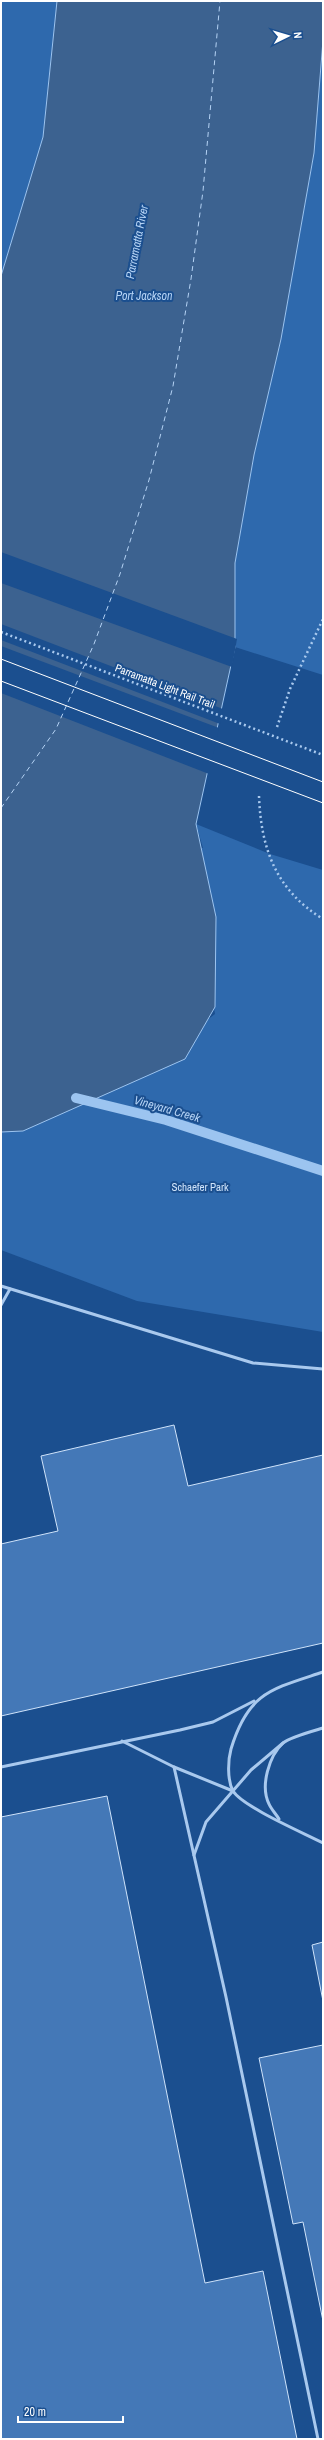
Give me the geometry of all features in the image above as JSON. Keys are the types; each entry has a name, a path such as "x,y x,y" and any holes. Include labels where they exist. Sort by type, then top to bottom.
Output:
{"lane":[{"path":"1,1286 253,1363 323,1369"},
{"path":"1,1305 10,1289"},
{"path":"1,1767 213,1722 279,1687 323,1672"},
{"path":"233,1791 229,1774 230,1754 244,1717 254,1701"},
{"path":"194,1856 206,1822 251,1770 283,1743 323,1728"},
{"path":"122,1741 174,1767 233,1791 245,1802 323,1843"},
{"path":"280,1820 268,1803 266,1786 267,1773 274,1756 283,1743"},
{"path":"174,1767 318,2439"}],"path":[{"path":"278,727 290,689 323,619"},
{"name":"Parramatta Light Rail Trail","path":"1,632 323,755"},
{"path":"260,796 263,839 271,860 281,878 294,896 308,910 323,919"}],"green space":[{"path":"1,1 57,1 43,137 1,276"},
{"path":"323,40 323,675 235,647 235,563 254,455 281,339 314,153"},
{"name":"Schaefer Park","path":"196,824 270,854 323,870 323,1332 137,1301 1,1250 1,1114 124,1084 215,1014 188,846 203,848"}],"water":[{"name":"Port Jackson","path":"57,1 323,1 323,40 314,153 281,339 254,455 235,563 235,647 196,824 216,917 215,1007 185,1059 23,1131 1,1132 1,276 43,137"}],"pier":[{"path":"1,552 237,639 232,667 1,583"},
{"path":"1,624 223,709 220,724 1,640"},
{"path":"1,646 219,728 209,774 1,693"}],"building":[{"path":"174,1425 188,1486 323,1455 323,1643 1,1716 1,1544 58,1531 41,1456"},
{"path":"107,1796 205,2283 263,2271 297,2439 1,2439 1,1817"},
{"path":"323,1942 323,2001 312,1945"},
{"path":"323,2045 323,2321 303,2222 293,2224 259,2058"}],"waterway":[{"name":"Vineyard Creek","path":"76,1098 166,1120 323,1171"}],"ferry route":[{"path":"1,808 56,729 94,644 120,574 149,480 173,386 191,279 203,191 220,1"}],"tram line":[{"path":"1,659 323,782"},
{"path":"1,681 323,803"}],"water label":[{"name":"Parramatta River","path":"137,242"}]}
